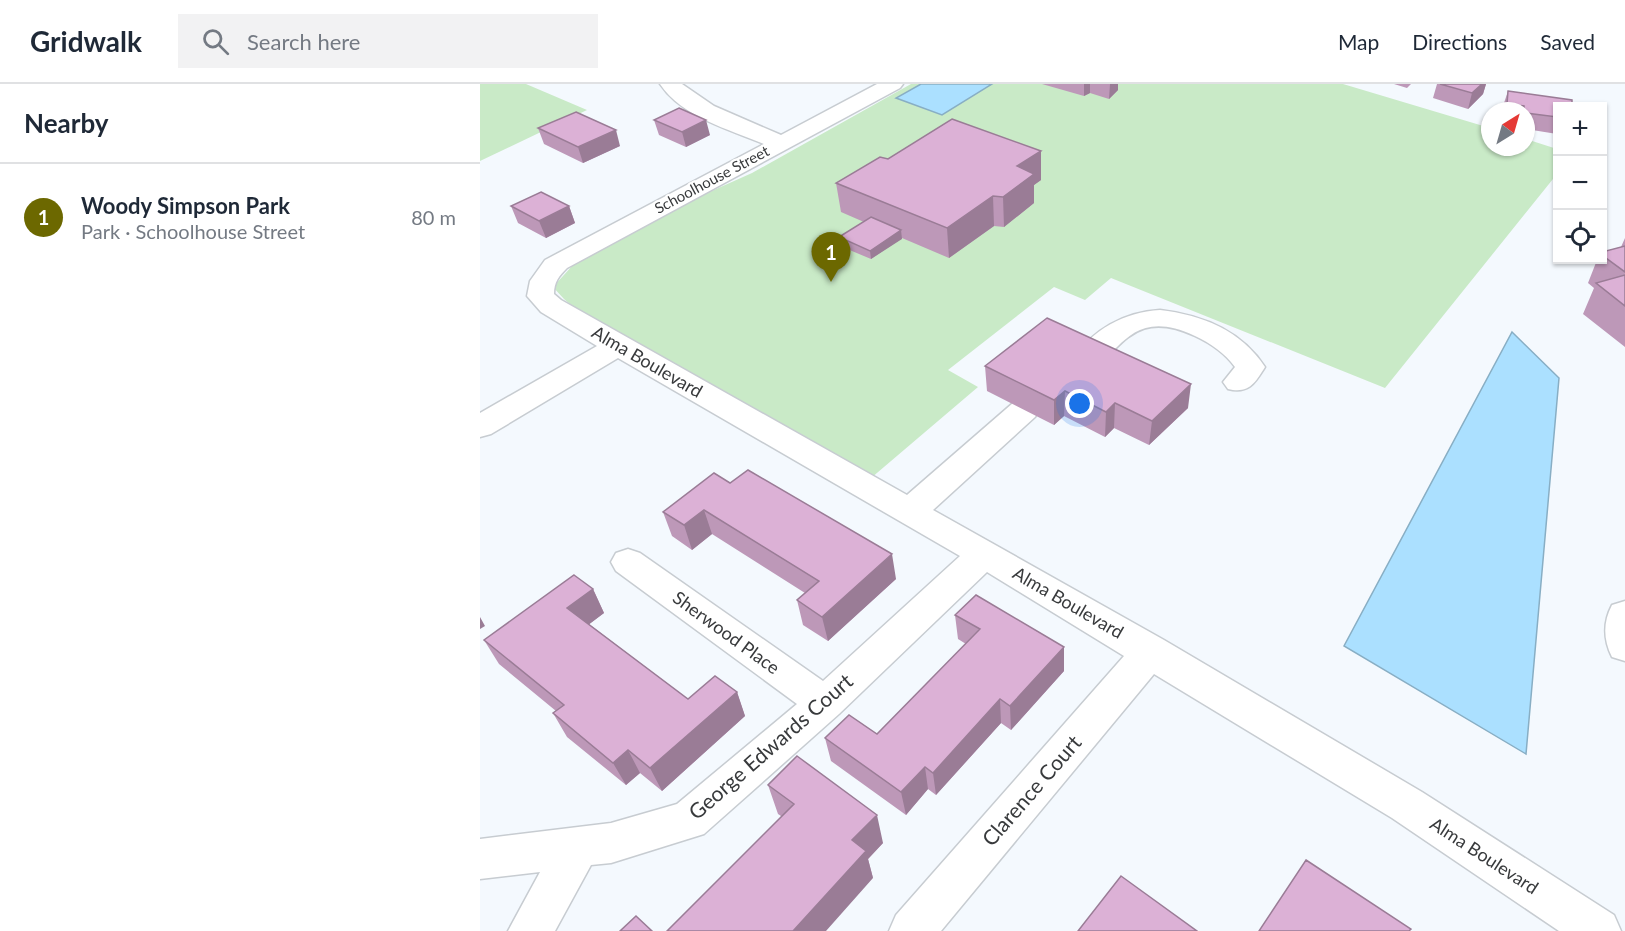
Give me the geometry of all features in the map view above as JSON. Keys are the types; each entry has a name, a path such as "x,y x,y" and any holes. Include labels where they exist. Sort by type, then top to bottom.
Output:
{"street":[{"path":"670,84 687,99 705,109 781,143"},
{"name":"Schoolhouse Street","path":"540,285 546,274 558,262 893,84"},
{"name":"Alma Boulevard","path":"540,285 540,296 551,306 1151,651 1407,805 1598,931"},
{"path":"1086,360 1127,324 1142,319 1161,317 1220,337 1243,354 1251,367 1239,382"},
{"path":"480,428 618,346"},
{"path":"909,512 1024,410"},
{"name":"George Edwards Court","path":"480,859 577,849 611,843 689,820 825,703 984,554"},
{"name":"Sherwood Place","path":"628,562 825,703"},
{"path":"1625,615 1623,641 1625,646"},
{"name":"Clarence Court","path":"912,931 1151,651"},
{"path":"531,931 577,849"}],"green space":[{"path":"480,84 526,84 587,110 480,161"},
{"path":"911,84 1343,84 1481,125 1481,156 1535,156 1535,142 1553,148 1553,179 1385,388 1111,278 1085,300 1054,287 948,370 978,387 864,484 618,346 553,287 573,265 696,198 752,173"}],"water":[{"path":"921,84 992,84 942,115 896,98"},
{"path":"1512,332 1559,378 1526,754 1344,646"}],"building":[{"path":"1440,84 1482,84 1472,93"},
{"path":"1508,91 1572,100 1572,102 1553,102 1553,116 1535,114 1535,102 1507,102"},
{"path":"679,108 706,120 682,132 654,120"},
{"path":"576,112 616,130 578,147 538,128"},
{"path":"952,119 1041,151 1017,166 1034,174 1003,197 993,196 947,228 836,183 880,157 888,159"},
{"path":"541,192 569,206 539,221 511,206"},
{"path":"871,217 901,230 870,251 839,237"},
{"path":"1625,246 1625,272 1607,259 1607,251"},
{"path":"1625,275 1625,306 1596,283"},
{"path":"1047,318 1191,384 1152,421 1115,403 1106,412 1065,391 1054,400 985,366"},
{"path":"748,470 892,554 822,617 797,600 819,581 704,510 684,525 663,512 714,473 730,483"},
{"path":"574,575 593,589 567,608 688,699 715,676 737,692 650,768 628,750 613,763 553,713 564,705 484,640"},
{"path":"976,595 1064,647 1010,706 1000,699 933,773 925,767 901,792 825,738 849,715 877,734 980,629 955,615"},
{"path":"797,756 877,815 852,840 866,851 793,931 667,931 794,804 768,785"},
{"path":"1306,860 1411,929 1409,931 1259,931"},
{"path":"1121,876 1197,931 1078,931"},
{"path":"636,916 652,931 620,931"}],"place":[{"name":"Woody Simpson Park","path":"831,282"}]}
